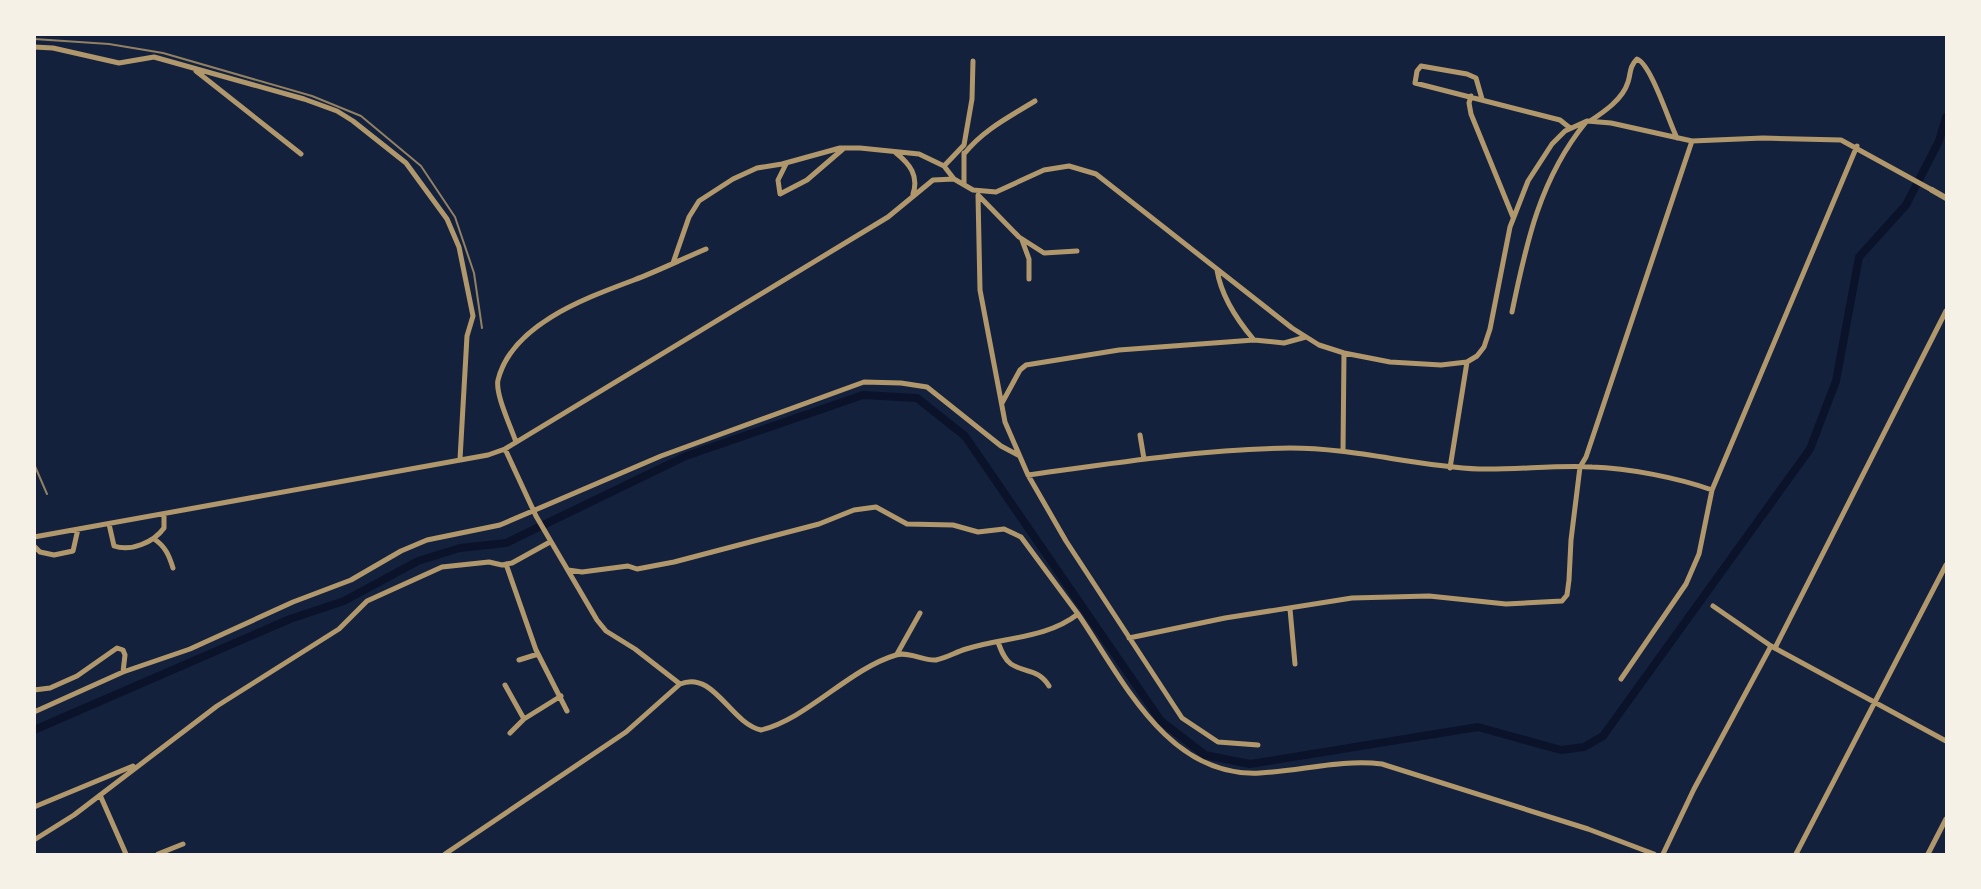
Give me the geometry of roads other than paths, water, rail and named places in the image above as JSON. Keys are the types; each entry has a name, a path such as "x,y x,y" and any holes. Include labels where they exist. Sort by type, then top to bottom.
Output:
{"street":[{"path":"34,47 53,48 119,63 154,57 304,99 338,111 406,163 447,219 459,247 473,316 467,336 460,459"},
{"path":"1512,312 1526,243 1546,185 1560,158 1588,121 1620,96 1628,84 1631,65 1637,60 1641,61 1649,73 1677,138"},
{"path":"964,185 964,145 972,99 973,62"},
{"path":"1482,99 1481,87 1476,78 1467,74 1421,66 1417,70 1415,83 1560,120 1570,128"},
{"path":"195,69 301,154"},
{"path":"1471,96 1469,103 1471,114 1514,218"},
{"path":"964,154 971,145 1005,118 1035,101"},
{"path":"973,190 996,192 1044,170 1069,166 1096,174 1217,270 1318,345 1344,354 1441,365 1467,362 1484,347 1514,218 1528,181 1552,144 1570,128 1588,121 1692,141 1821,138 1841,140 1857,146 1947,198"},
{"path":"1129,638 1352,598 1429,596 1506,604 1562,601 1567,595 1580,467 1586,457 1692,141"},
{"path":"1552,144 1560,158"},
{"path":"944,166 964,145"},
{"path":"1621,679 1686,584 1699,554 1713,490 1857,146"},
{"path":"788,162 782,168 778,180 780,194 807,180 844,148"},
{"path":"673,263 689,217 699,201 733,179 758,168 844,148 919,154 944,166 954,179 973,190 1022,238 1044,253 1077,251"},
{"path":"895,152 914,174 916,185 912,195"},
{"path":"34,537 505,449 888,217 933,180 954,179"},
{"path":"978,195 980,290 1005,422 1028,475 1066,541 1169,701 1191,725 1218,742 1258,745"},
{"path":"1022,238 1029,259 1029,279"},
{"path":"516,442 498,391 498,381 504,366 530,331 570,306 706,249"},
{"path":"1217,270 1219,285 1254,340"},
{"path":"1664,855 1694,789 1773,647 1947,311"},
{"path":"1002,403 1020,370 1026,365 1119,350 1254,340 1284,343 1306,337"},
{"path":"1343,451 1344,354"},
{"path":"1450,468 1467,362"},
{"path":"34,712 123,672 190,649 293,602 351,580 401,551 427,540 500,525 535,514 661,456 864,382 901,383 927,387 1001,446 1018,455"},
{"path":"1140,435 1144,459"},
{"path":"1028,475 1144,459 1290,448 1343,451 1450,468 1594,466 1678,480 1713,490"},
{"path":"505,449 550,542 606,631 644,655 680,684"},
{"path":"568,570 582,572 628,566 637,569 674,562 819,524 854,510 876,507 907,524 953,525 978,532 1012,531 1021,537 1164,735 1210,766 1241,773 1261,773 1357,761 1382,764 1588,829 1654,855"},
{"path":"109,524 114,546 121,549 154,539 164,528 164,514"},
{"path":"34,546 40,552 54,555 73,551 78,529"},
{"path":"154,539 162,544 173,568"},
{"path":"34,840 100,795 217,706 339,629 367,601 442,567 489,562 506,564 550,542"},
{"path":"506,564 538,654 567,711"},
{"path":"1796,855 1872,712 1874,700 1947,565"},
{"path":"1713,606 1773,647 1947,741"},
{"path":"1290,609 1295,664"},
{"path":"446,855 626,732 680,684 689,680 704,684 745,723 761,730 786,720 829,691 897,654 921,613"},
{"path":"897,654 929,660 939,659 967,649 1061,626 1078,614"},
{"path":"998,642 1005,658 1012,664 1033,670 1041,675 1049,686"},
{"path":"34,690 51,688 77,676 117,648 123,650 125,655 123,672"},
{"path":"519,660 538,654"},
{"path":"505,685 524,719"},
{"path":"510,733 524,719 561,696"},
{"path":"34,807 141,763"},
{"path":"100,795 126,855"},
{"path":"1928,855 1947,819"},
{"path":"158,855 183,844"}],"waterway":[{"path":"34,730 290,619 344,601 418,561 460,548 506,543 686,456 863,395 917,398 965,436 1161,721 1205,755 1250,764 1478,727 1561,750 1584,747 1603,736 1810,449 1836,381 1859,257 1906,205 1939,141 1946,117"}],"railway":[{"path":"34,39 109,44 163,53 312,96 361,116 421,166 455,217 474,273 482,328"},
{"path":"34,464 47,494"}]}
